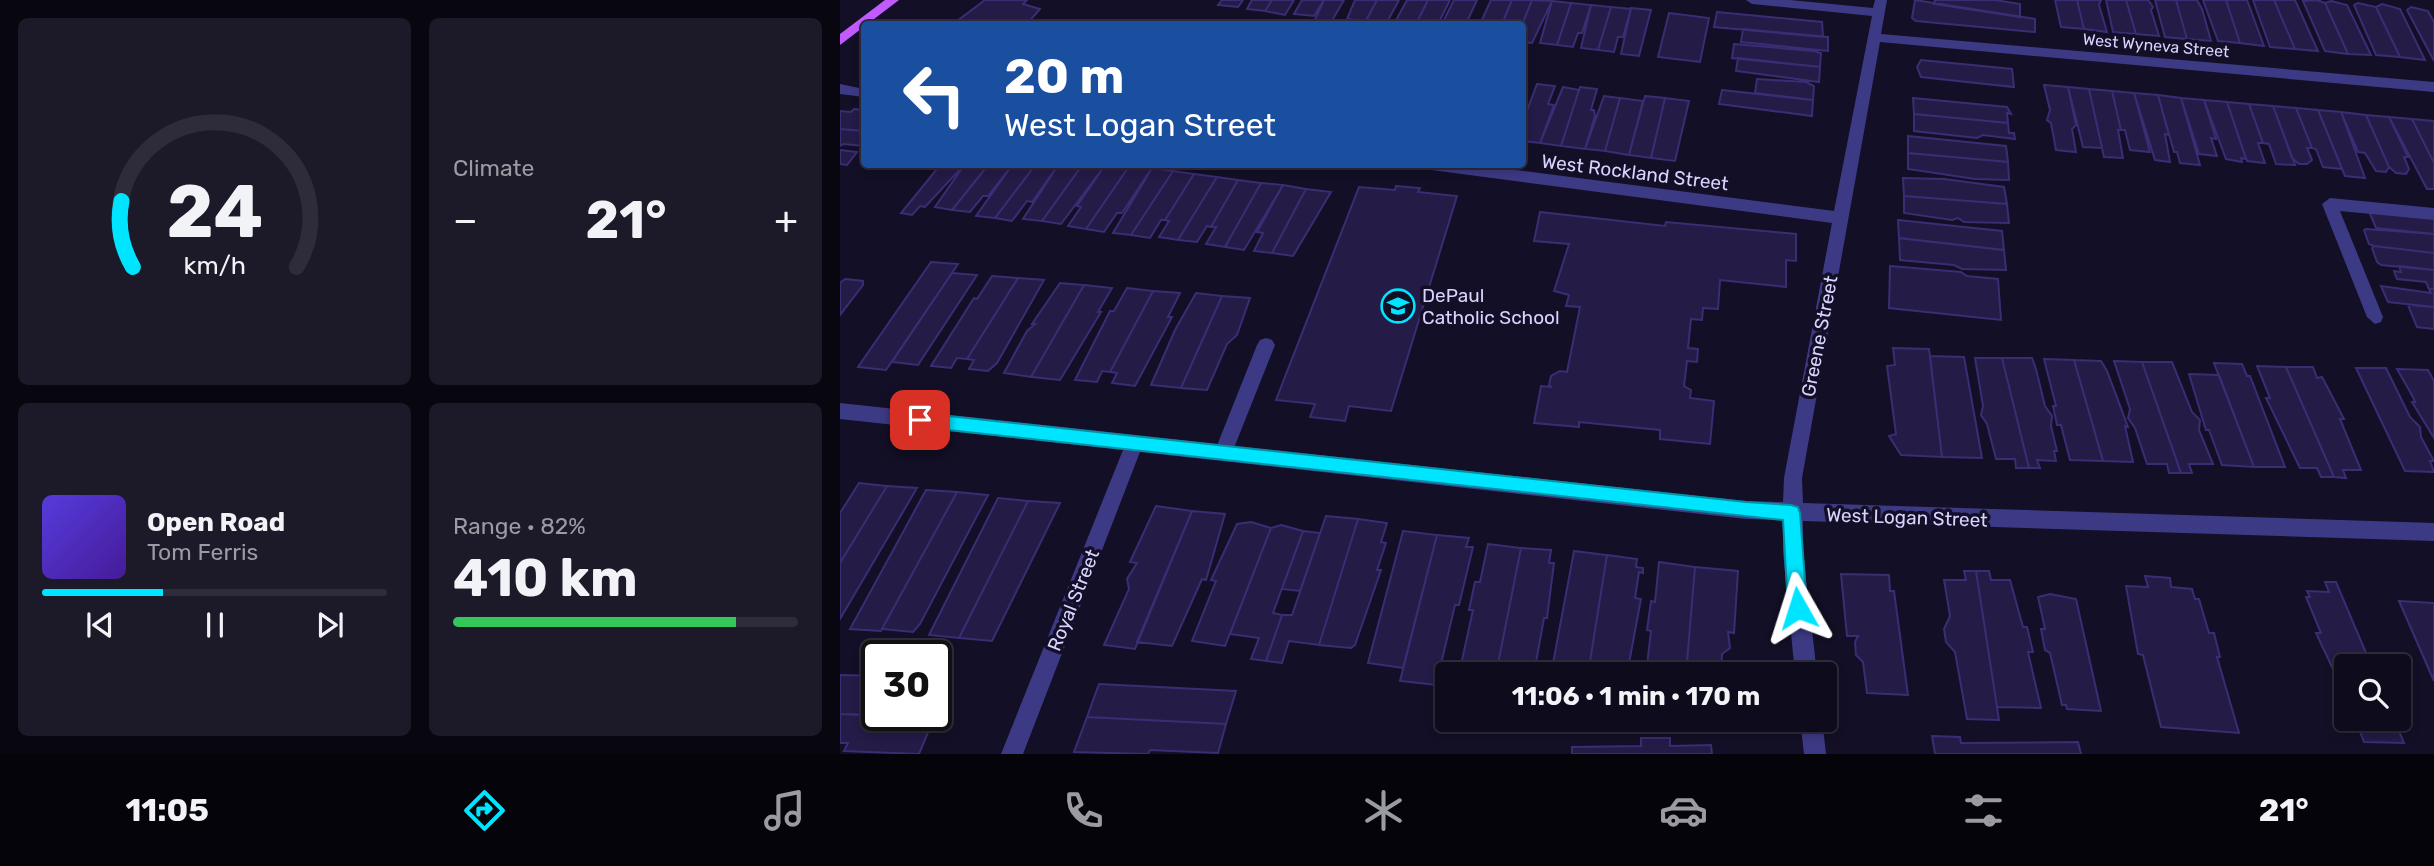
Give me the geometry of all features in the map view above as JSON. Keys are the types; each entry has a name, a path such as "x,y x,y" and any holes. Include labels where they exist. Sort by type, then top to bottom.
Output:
{"main road":[{"path":"866,21 893,0"},
{"path":"840,41 861,25"}],"street":[{"path":"1752,0 1880,7"},
{"name":"Greene Street","path":"1804,662 1794,574 1791,513 1797,448 1880,7"},
{"name":"West Wyneva Street","path":"1874,37 2434,87"},
{"path":"840,89 861,92"},
{"name":"West Rockland Street","path":"1455,168 1841,218"},
{"path":"2375,317 2330,204 2434,214"},
{"path":"1223,453 1266,345"},
{"name":"West Logan Street","path":"840,411 1746,510 2434,532"},
{"name":"Royal Street","path":"1012,754 1134,445"},
{"path":"1812,732 1815,754"}],"building":[{"path":"985,0 1027,0 1023,4 1040,9 1030,21 957,21"},
{"path":"1222,0 1243,0 1238,7 1218,5"},
{"path":"1252,0 1272,0 1265,11 1247,9"},
{"path":"1272,0 1294,0 1285,15 1265,11"},
{"path":"1302,0 1324,0 1314,16 1294,14"},
{"path":"1324,0 1344,0 1332,21 1314,21"},
{"path":"1355,0 1377,0 1366,21 1347,19"},
{"path":"1377,0 1399,0 1388,21 1366,21"},
{"path":"1407,0 1428,0 1418,21 1396,21"},
{"path":"1428,0 1450,0 1440,21 1418,21"},
{"path":"1454,0 1477,0 1467,21 1444,21"},
{"path":"1491,0 1512,0 1503,21 1481,21"},
{"path":"1512,0 1532,0 1524,21 1503,21"},
{"path":"1532,0 1552,1 1532,43 1526,42 1526,21 1524,21"},
{"path":"1915,0 2035,19 2035,32 1916,21 1912,18"},
{"path":"1935,0 1995,0 2020,4 2020,17 1934,4"},
{"path":"2055,0 2077,0 2084,29 2061,27"},
{"path":"2077,0 2101,0 2099,5 2107,32 2084,29"},
{"path":"2106,0 2126,0 2136,34 2113,32"},
{"path":"2126,0 2148,0 2153,7 2151,10 2159,36 2136,34"},
{"path":"2155,0 2176,0 2187,39 2165,37"},
{"path":"2176,0 2197,0 2211,41 2187,39"},
{"path":"2203,0 2226,0 2240,43 2218,41"},
{"path":"2226,0 2247,0 2264,46 2240,43"},
{"path":"2253,0 2274,0 2295,49 2270,47"},
{"path":"2274,0 2295,0 2318,51 2295,49"},
{"path":"2317,0 2325,3 2348,54 2325,51 2303,1"},
{"path":"1552,1 1571,3 1557,45 1540,43"},
{"path":"2331,1 2347,5 2371,55 2348,54 2325,3"},
{"path":"1571,3 1591,5 1582,33 1578,33 1573,47 1557,45"},
{"path":"2358,3 2376,7 2400,57 2376,55 2354,5"},
{"path":"2382,4 2400,9 2425,60 2400,57 2376,7"},
{"path":"1591,5 1611,7 1598,50 1581,48"},
{"path":"1611,7 1631,9 1623,37 1618,37 1614,52 1598,50"},
{"path":"2411,7 2428,11 2434,22 2434,61 2407,10"},
{"path":"1631,8 1651,10 1639,56 1621,54"},
{"path":"1717,12 1822,22 1823,37 1714,27"},
{"path":"1669,13 1709,18 1700,62 1658,57"},
{"path":"1743,29 1828,37 1828,51 1741,42"},
{"path":"1734,44 1821,53 1820,67 1732,58"},
{"path":"1738,58 1820,67 1819,82 1736,71"},
{"path":"1921,60 2012,69 2014,87 1921,77 1917,67"},
{"path":"1757,79 1806,82 1814,86 1813,100 1755,93"},
{"path":"1537,84 1555,86 1548,104 1554,105 1540,143 1526,141 1526,113"},
{"path":"2044,85 2068,87 2076,125 2072,129 2076,152 2056,150 2051,123 2047,120 2050,110"},
{"path":"1563,87 1579,90 1561,146 1540,143"},
{"path":"1580,87 1597,89 1591,110 1594,110 1595,116 1585,149 1561,146"},
{"path":"2068,87 2089,89 2102,148 2083,147"},
{"path":"2089,89 2112,91 2121,130 2118,130 2123,158 2104,157"},
{"path":"1722,90 1813,100 1812,116 1719,104"},
{"path":"2112,91 2134,93 2150,152 2130,150 2125,130 2121,130"},
{"path":"2134,93 2158,95 2169,135 2165,134 2170,162 2155,160"},
{"path":"2158,95 2181,98 2200,165 2180,163 2177,152 2174,152"},
{"path":"1604,96 1620,98 1605,151 1585,149"},
{"path":"1645,96 1665,98 1651,158 1629,155"},
{"path":"1620,98 1643,101 1629,155 1605,151"},
{"path":"1665,98 1689,101 1675,161 1651,158"},
{"path":"1913,98 2007,107 2011,114 2007,113 2008,123 1914,114"},
{"path":"2181,98 2204,100 2216,139 2211,138 2217,156 2199,154"},
{"path":"2204,100 2227,102 2246,159 2241,158 2242,162 2226,159"},
{"path":"2227,102 2249,104 2263,143 2258,143 2265,163 2247,161"},
{"path":"2249,104 2273,106 2295,165 2276,164 2269,144 2263,143"},
{"path":"2273,106 2296,108 2312,148 2307,148 2312,160 2307,164 2299,164 2292,158"},
{"path":"2296,108 2318,110 2342,169 2323,167"},
{"path":"854,109 861,110 861,131 840,129 840,111 851,112"},
{"path":"2318,110 2341,112 2365,178 2345,176"},
{"path":"2341,112 2366,115 2389,167 2386,172 2376,171 2365,153 2358,152"},
{"path":"1914,114 2008,123 2009,133 2014,133 2015,139 1914,131"},
{"path":"2366,115 2389,117 2408,157 2404,157 2409,169 2406,174 2396,173 2389,167"},
{"path":"2389,117 2412,119 2434,163 2434,189 2427,189"},
{"path":"2412,119 2434,121 2434,163"},
{"path":"840,129 861,131 861,146 840,146"},
{"path":"1908,136 2006,146 2008,162 1908,153"},
{"path":"840,150 857,152 847,165 840,164"},
{"path":"1908,153 2008,162 2009,180 1975,179 1908,169"},
{"path":"938,168 961,168 925,207 920,206 912,215 901,213"},
{"path":"962,168 986,168 952,210 935,207"},
{"path":"986,168 1010,168 988,196 983,196 970,212 952,210"},
{"path":"1010,168 1033,168 995,218 976,216"},
{"path":"1033,168 1056,168 1032,202 1027,201 1012,221 995,218"},
{"path":"1056,168 1080,168 1042,221 1023,219"},
{"path":"1080,168 1103,168 1061,224 1042,221"},
{"path":"1103,168 1128,168 1086,229 1068,226 1081,207 1077,206"},
{"path":"1128,168 1152,168 1122,213 1117,213 1104,232 1086,229"},
{"path":"1152,168 1173,171 1131,235 1113,233"},
{"path":"1173,171 1194,174 1165,220 1161,220 1150,238 1131,235"},
{"path":"1194,174 1217,177 1178,240 1159,237 1169,221 1165,220"},
{"path":"1217,177 1238,180 1211,227 1207,226 1197,242 1178,240"},
{"path":"1903,178 1944,179 2004,187 2007,204 1904,196"},
{"path":"1238,180 1261,183 1225,247 1206,244 1216,227 1211,227"},
{"path":"1261,183 1283,185 1244,250 1225,247"},
{"path":"1283,185 1306,189 1272,253 1254,251 1263,233 1257,232"},
{"path":"1396,186 1420,188 1418,192 1457,196 1391,411 1349,406 1345,421 1310,417 1315,404 1276,400 1359,187 1395,190"},
{"path":"1306,189 1331,192 1293,256 1272,253"},
{"path":"1904,196 2007,204 2009,223 1964,222 1958,218 1952,220 1904,213"},
{"path":"2369,211 2434,216 2434,234 2376,228"},
{"path":"1540,212 1665,226 1666,222 1796,234 1796,261 1786,260 1786,287 1720,280 1718,309 1703,308 1702,320 1691,319 1688,348 1698,349 1697,362 1687,361 1684,386 1691,390 1690,398 1714,401 1710,444 1660,439 1660,430 1579,422 1579,427 1534,423 1541,386 1552,387 1549,385 1551,376 1560,371 1567,372 1580,307 1566,306 1569,295 1554,291 1569,244 1534,241"},
{"path":"1898,220 2002,231 2004,250 1899,238"},
{"path":"2364,230 2434,234 2434,253 2374,246 2369,244"},
{"path":"1899,238 2004,250 2006,270 1962,269 1954,265 1900,260"},
{"path":"2374,246 2434,253 2434,270 2381,265 2377,262 2372,248"},
{"path":"931,262 958,264 886,370 858,367"},
{"path":"1890,266 1961,272 1967,276 1998,279 2001,320 1889,308"},
{"path":"2399,266 2434,270 2434,289 2429,289 2426,282 2397,279 2394,271 2401,272"},
{"path":"952,273 977,275 918,365 892,362"},
{"path":"992,276 1018,278 967,359 957,358 951,368 931,366 974,298 977,299"},
{"path":"1018,278 1044,280 997,363 988,371 969,369 974,360 967,359"},
{"path":"845,279 863,281 863,285 840,315 840,283"},
{"path":"1060,283 1084,285 1031,377 1004,373 1027,331 1035,324 1032,324"},
{"path":"1084,285 1112,288 1098,312 1101,312 1060,380 1031,377"},
{"path":"2381,286 2431,293 2429,289 2434,289 2434,307 2388,302"},
{"path":"1127,288 1153,291 1110,372 1102,371 1097,382 1075,380 1110,311 1114,311"},
{"path":"1153,291 1180,293 1168,317 1172,317 1135,386 1112,383 1117,373 1110,372"},
{"path":"1196,293 1222,296 1181,388 1151,385 1175,330"},
{"path":"1222,296 1250,298 1237,335 1227,344 1207,390 1181,388"},
{"path":"2408,305 2434,307 2434,329 2417,327"},
{"path":"1893,348 1929,349 1942,457 1901,455 1889,436 1896,434 1887,366 1895,365"},
{"path":"1930,356 1964,357 1982,458 1942,457"},
{"path":"1975,358 2002,358 2029,468 2016,468 2015,459 1996,459 1987,424 1981,415 1983,406"},
{"path":"2002,358 2032,358 2036,369 2045,406 2052,416 2051,426 2057,451 2054,451 2056,461 2037,460 2040,468 2029,468"},
{"path":"2044,359 2074,360 2103,461 2070,460 2061,425 2057,425 2053,406 2056,406"},
{"path":"2074,360 2101,361 2107,371 2128,427 2125,426 2133,462 2103,461"},
{"path":"2114,361 2142,362 2181,473 2169,473 2167,464 2147,464 2135,428 2128,418 2130,409"},
{"path":"2142,362 2172,362 2192,412 2200,420 2199,430 2213,464 2189,464 2192,473 2181,473"},
{"path":"2214,363 2242,364 2247,376 2250,376 2285,467 2254,467"},
{"path":"2257,366 2286,367 2334,477 2321,477 2317,468 2300,468 2266,398 2270,398"},
{"path":"2286,367 2313,367 2317,378 2322,377 2344,419 2340,419 2361,470 2343,470 2346,478 2334,477"},
{"path":"2356,368 2386,368 2410,417 2420,427 2421,437 2434,461 2430,461 2434,472 2405,471"},
{"path":"2397,369 2428,370 2434,381 2434,438 2412,402 2415,402"},
{"path":"2189,374 2219,375 2254,467 2222,465 2209,430 2206,430"},
{"path":"859,483 887,486 840,563 840,513"},
{"path":"887,486 917,488 840,619 840,563"},
{"path":"926,490 957,492 881,631 850,629"},
{"path":"957,492 988,495 920,624 913,632 882,629"},
{"path":"998,498 1028,501 959,638 929,635"},
{"path":"1028,501 1060,503 992,641 959,638"},
{"path":"1156,506 1192,511 1135,649 1104,645 1129,589 1127,579 1137,563 1130,562"},
{"path":"1192,511 1225,514 1206,580 1202,579 1172,646 1137,642"},
{"path":"1326,516 1358,519 1319,645 1289,641 1282,663 1266,661 1282,615 1292,615"},
{"path":"1358,519 1387,523 1381,542 1386,543 1377,570 1381,570 1355,645 1351,648 1319,645"},
{"path":"1251,522 1271,528 1225,646 1192,641 1216,581 1211,580 1237,524"},
{"path":"1281,525 1303,531 1273,613 1282,615 1266,661 1251,659 1259,638 1230,634 1271,528"},
{"path":"1303,531 1320,533 1300,591 1282,589"},
{"path":"1403,531 1437,535 1403,668 1368,663"},
{"path":"1437,535 1469,538 1466,547 1473,547 1441,662 1435,662 1435,685 1400,681"},
{"path":"1488,544 1521,548 1498,662 1462,662 1473,610 1469,610 1475,582 1480,582"},
{"path":"1521,548 1551,550 1549,563 1554,563 1547,618 1544,618 1536,662 1498,662"},
{"path":"1574,551 1607,555 1590,662 1553,662"},
{"path":"1607,555 1637,559 1636,567 1643,568 1643,573 1639,572 1635,598 1641,599 1629,662 1590,662"},
{"path":"1659,562 1695,567 1687,662 1647,662 1651,631 1647,630 1651,601 1655,602"},
{"path":"1695,567 1738,571 1734,633 1728,632 1730,648 1722,654 1722,662 1687,662"},
{"path":"1964,571 1976,571 1999,720 1967,719 1955,652 1946,642 1944,629 1950,616 1944,580 1966,580"},
{"path":"1976,571 1989,571 1991,580 2010,580 2023,627 2027,627 2033,652 2028,652 2041,708 1997,707"},
{"path":"1841,574 1889,575 1890,591 1894,591 1908,695 1867,693 1863,662 1856,655 1855,642 1858,636 1847,636"},
{"path":"2145,576 2170,578 2171,587 2192,589 2195,599 2199,599 2209,633 2214,633 2220,657 2217,657 2239,733 2161,727 2143,655 2138,654 2126,586 2148,587"},
{"path":"2325,582 2336,582 2366,654 2334,654 2334,671 2316,633 2321,633 2306,597 2310,597 2307,591 2329,592"},
{"path":"2050,594 2076,599 2101,711 2067,709 2066,705 2062,705 2050,653 2045,650 2041,629 2045,629 2038,597"},
{"path":"2399,601 2434,603 2434,681"},
{"path":"840,675 861,676 861,715 840,714"},
{"path":"1099,684 1236,691 1226,724 1087,717"},
{"path":"840,714 861,715 861,731 929,731 919,754 844,751 848,743 840,743"},
{"path":"1087,717 1226,724 1218,753 1150,750 1148,754 1074,752"},
{"path":"2360,731 2399,731 2404,743 2364,742"},
{"path":"1932,736 1960,737 1961,743 2078,742 2081,754 1935,754"},
{"path":"1641,738 1670,738 1670,746 1711,745 1712,754 1572,754 1572,747 1641,746"}],"place":[{"name":"DePaul Catholic School","path":"1398,306"}],"route":[{"path":"920,420 1134,445 1791,513 1798,608"}]}
